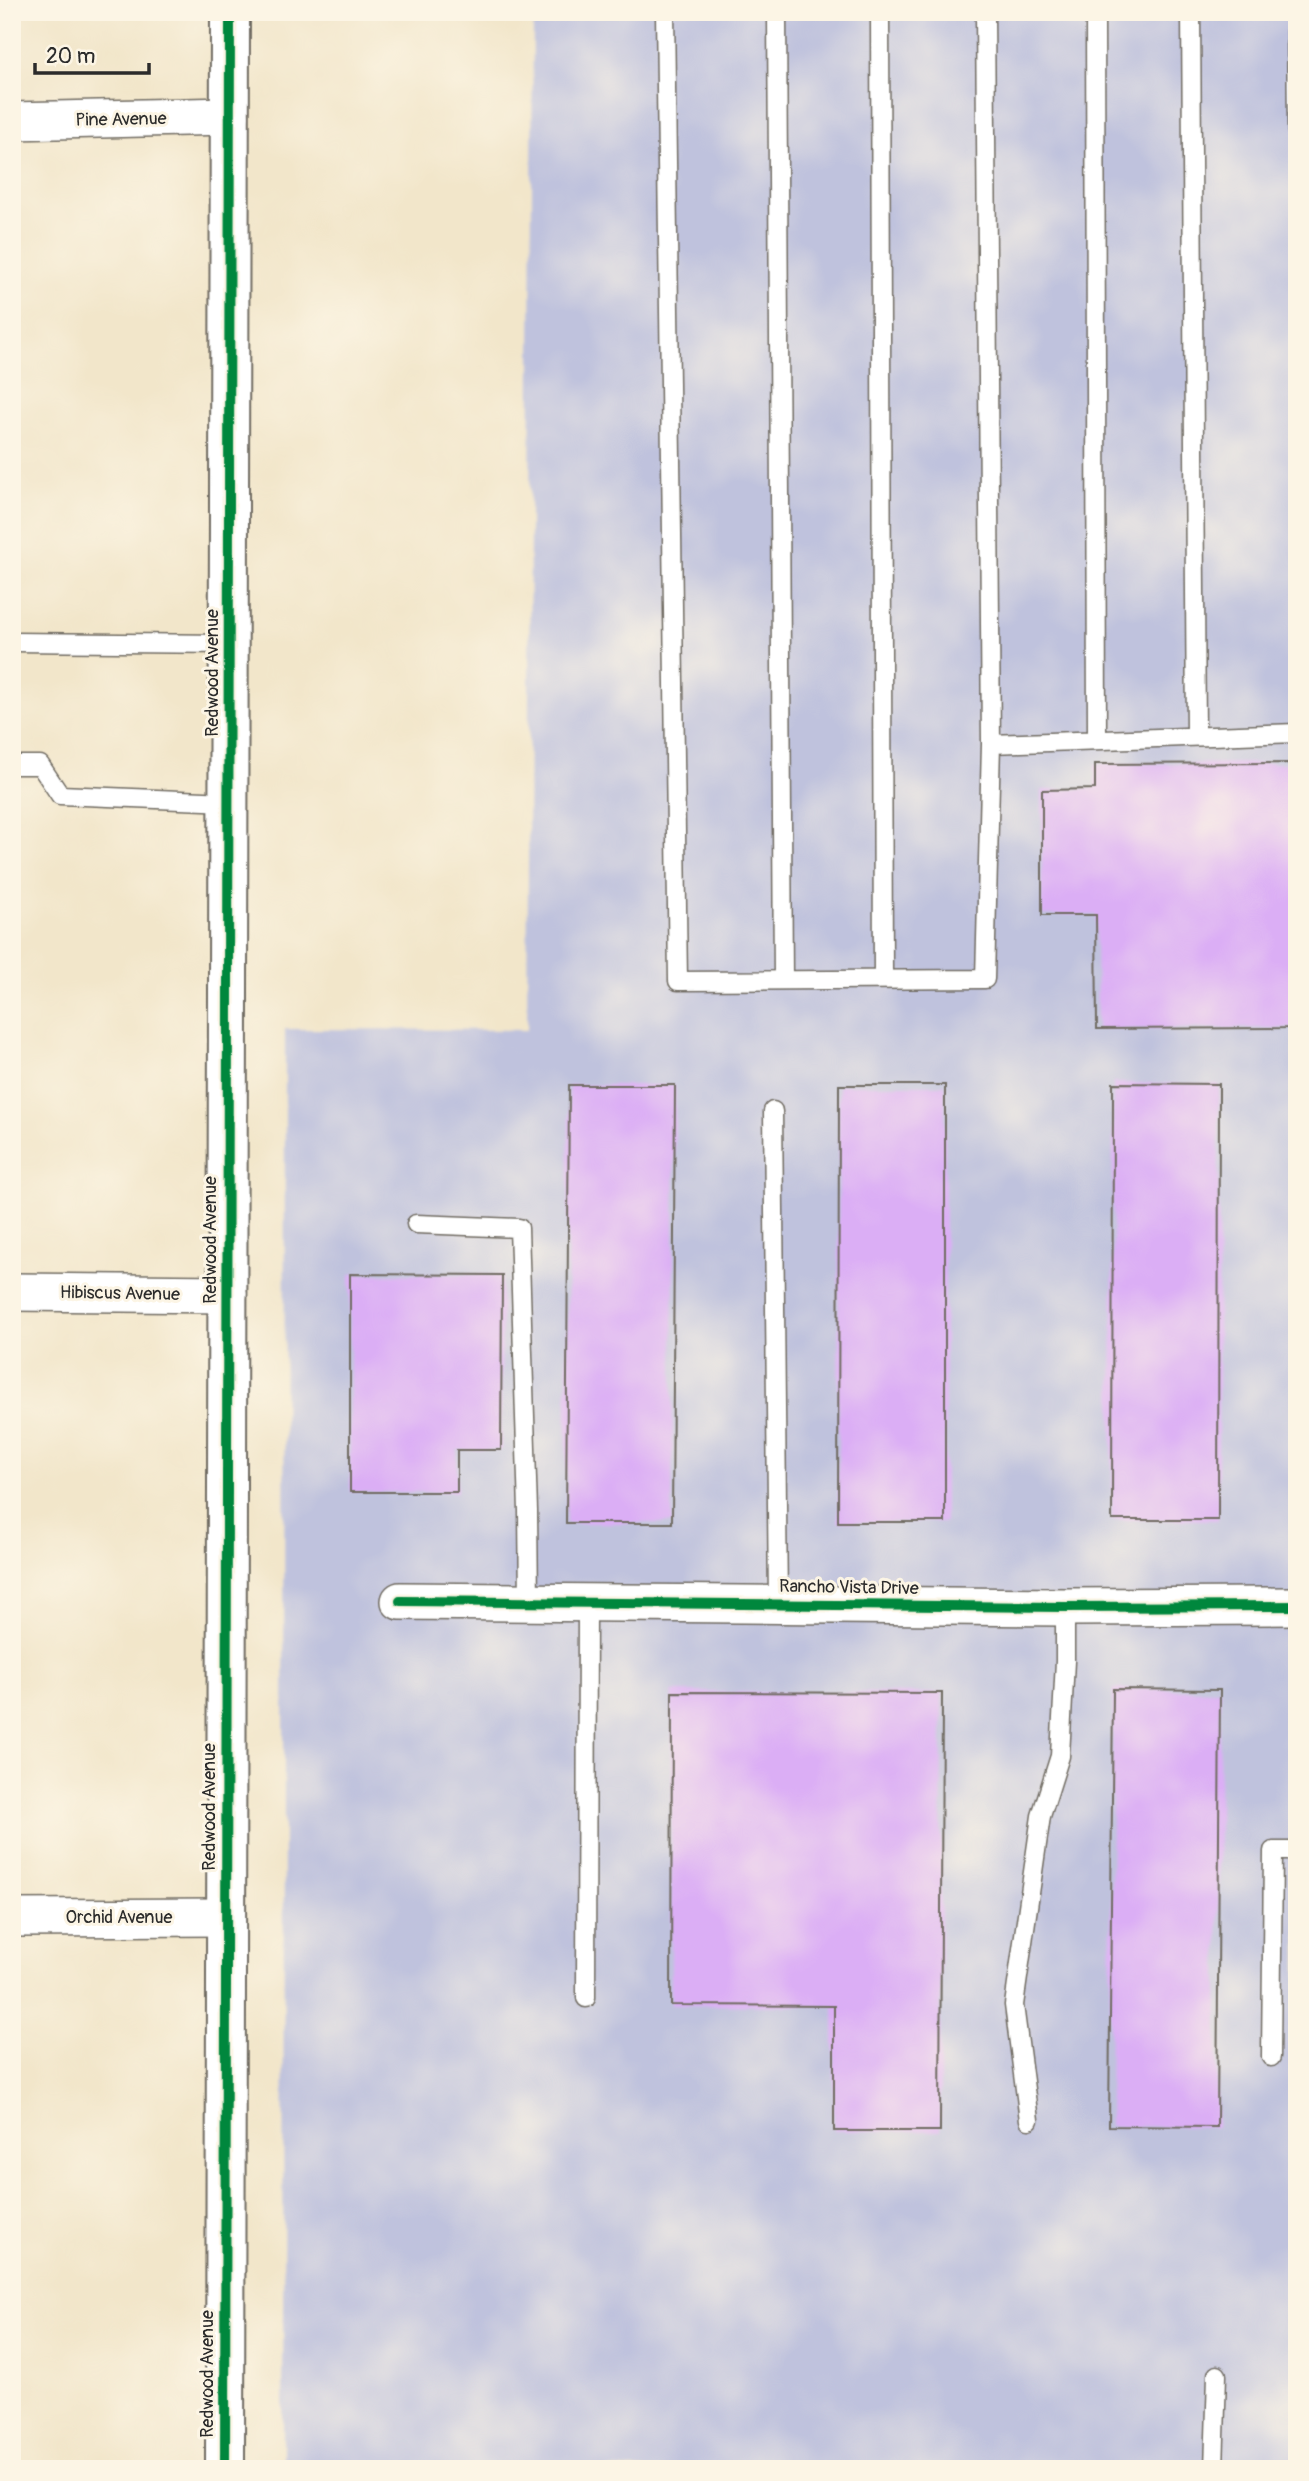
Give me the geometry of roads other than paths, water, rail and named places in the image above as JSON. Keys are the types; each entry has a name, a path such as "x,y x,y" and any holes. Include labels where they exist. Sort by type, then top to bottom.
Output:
{"street":[{"name":"Redwood Avenue","path":"225,2469 230,12"},
{"name":"Pine Avenue","path":"12,121 230,116"},
{"name":"Hibiscus Avenue","path":"12,1292 228,1294"},
{"name":"Rancho Vista Drive","path":"400,1601 1065,1607 1297,1606"},
{"name":"Orchid Avenue","path":"12,1918 226,1917"}],"lane":[{"path":"665,12 678,981 985,979 991,744 985,12"},
{"path":"777,12 783,980"},
{"path":"880,12 883,979"},
{"path":"1095,12 1097,740"},
{"path":"1191,12 1196,736"},
{"path":"1296,12 1297,132"},
{"path":"12,642 229,644"},
{"path":"991,744 1297,733"},
{"path":"12,765 40,765 60,795 229,802"},
{"path":"773,1111 778,1603"},
{"path":"416,1224 519,1228 529,1602"},
{"path":"586,1998 587,1602"},
{"path":"1029,2120 1014,2005 1041,1816 1060,1756 1065,1607"},
{"path":"1271,2057 1273,1851 1297,1851"},
{"path":"1214,2469 1217,2375"}]}
